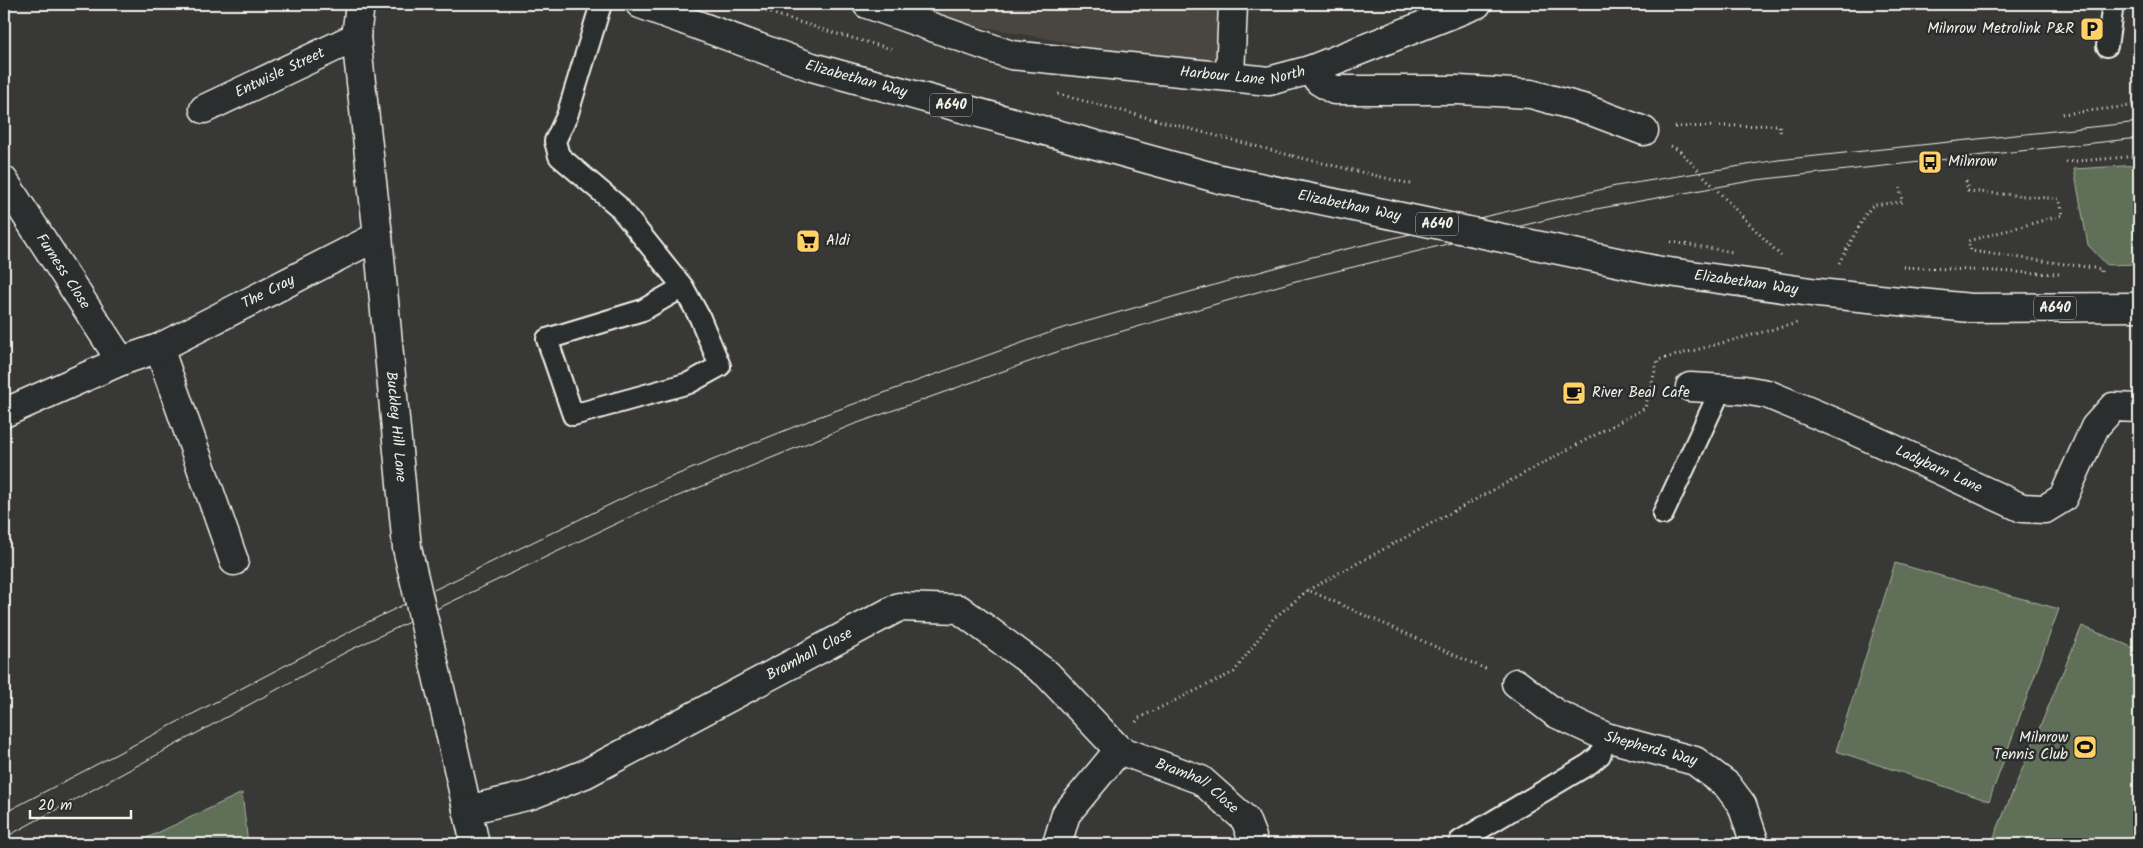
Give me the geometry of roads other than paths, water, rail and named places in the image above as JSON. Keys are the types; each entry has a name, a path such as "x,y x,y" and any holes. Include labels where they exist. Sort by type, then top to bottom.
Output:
{"street":[{"name":"Buckley Hill Lane","path":"358,4 356,36 378,236 407,548 475,844"},
{"name":"Elizabethan Way","path":"640,4 812,67 1220,179 1655,270 1818,293 1970,308 2139,307"},
{"name":"Harbour Lane North","path":"867,4 1011,55 1269,81 1310,70 1318,81 1334,90 1459,90 1531,94 1656,129"},
{"path":"1230,76 1232,4"},
{"path":"1310,70 1477,4"},
{"name":"Entwisle Street","path":"204,109 356,36"},
{"name":"Furness Close","path":"4,181 121,361"},
{"name":"The Cray","path":"4,413 121,361 159,348 378,236"},
{"path":"159,348 234,561"},
{"name":"Ladybarn Lane","path":"1690,387 1766,394 1844,426 2022,508 2045,508 2063,498 2095,426 2114,406 2138,408"},
{"name":"Bramhall Close","path":"468,810 531,795 585,774 900,606 959,609 1047,674 1119,750 1200,780 1245,819 1252,837 1251,844"},
{"name":"Shepherds Way","path":"1516,683 1555,712 1606,737 1695,761 1727,785 1742,805 1755,844"},
{"path":"1057,844 1066,814 1119,750"}],"lane":[{"path":"600,4 567,116 555,141 559,156 618,206 683,287 700,318 720,366 689,383 573,415 547,339 643,310 683,287"},
{"path":"2107,46 2113,4"},
{"path":"1663,514 1721,389"},
{"path":"1460,841 1589,764 1600,754 1606,737"}],"tram line":[{"path":"4,813 368,622 642,489 818,417 1057,330 1312,257 1616,186 1778,160 2139,122"},
{"path":"4,838 348,651 649,508 852,425 1085,342 1292,282 1574,213 1756,180 2139,138"}],"place":[{"name":"Milnrow Metrolink P&R","path":"2092,29"},
{"name":"Milnrow","path":"1930,162"},
{"name":"Aldi","path":"808,241"},
{"name":"River Beal Cafe","path":"1574,393"},
{"name":"Milnrow Tennis Club","path":"2085,747"}]}
